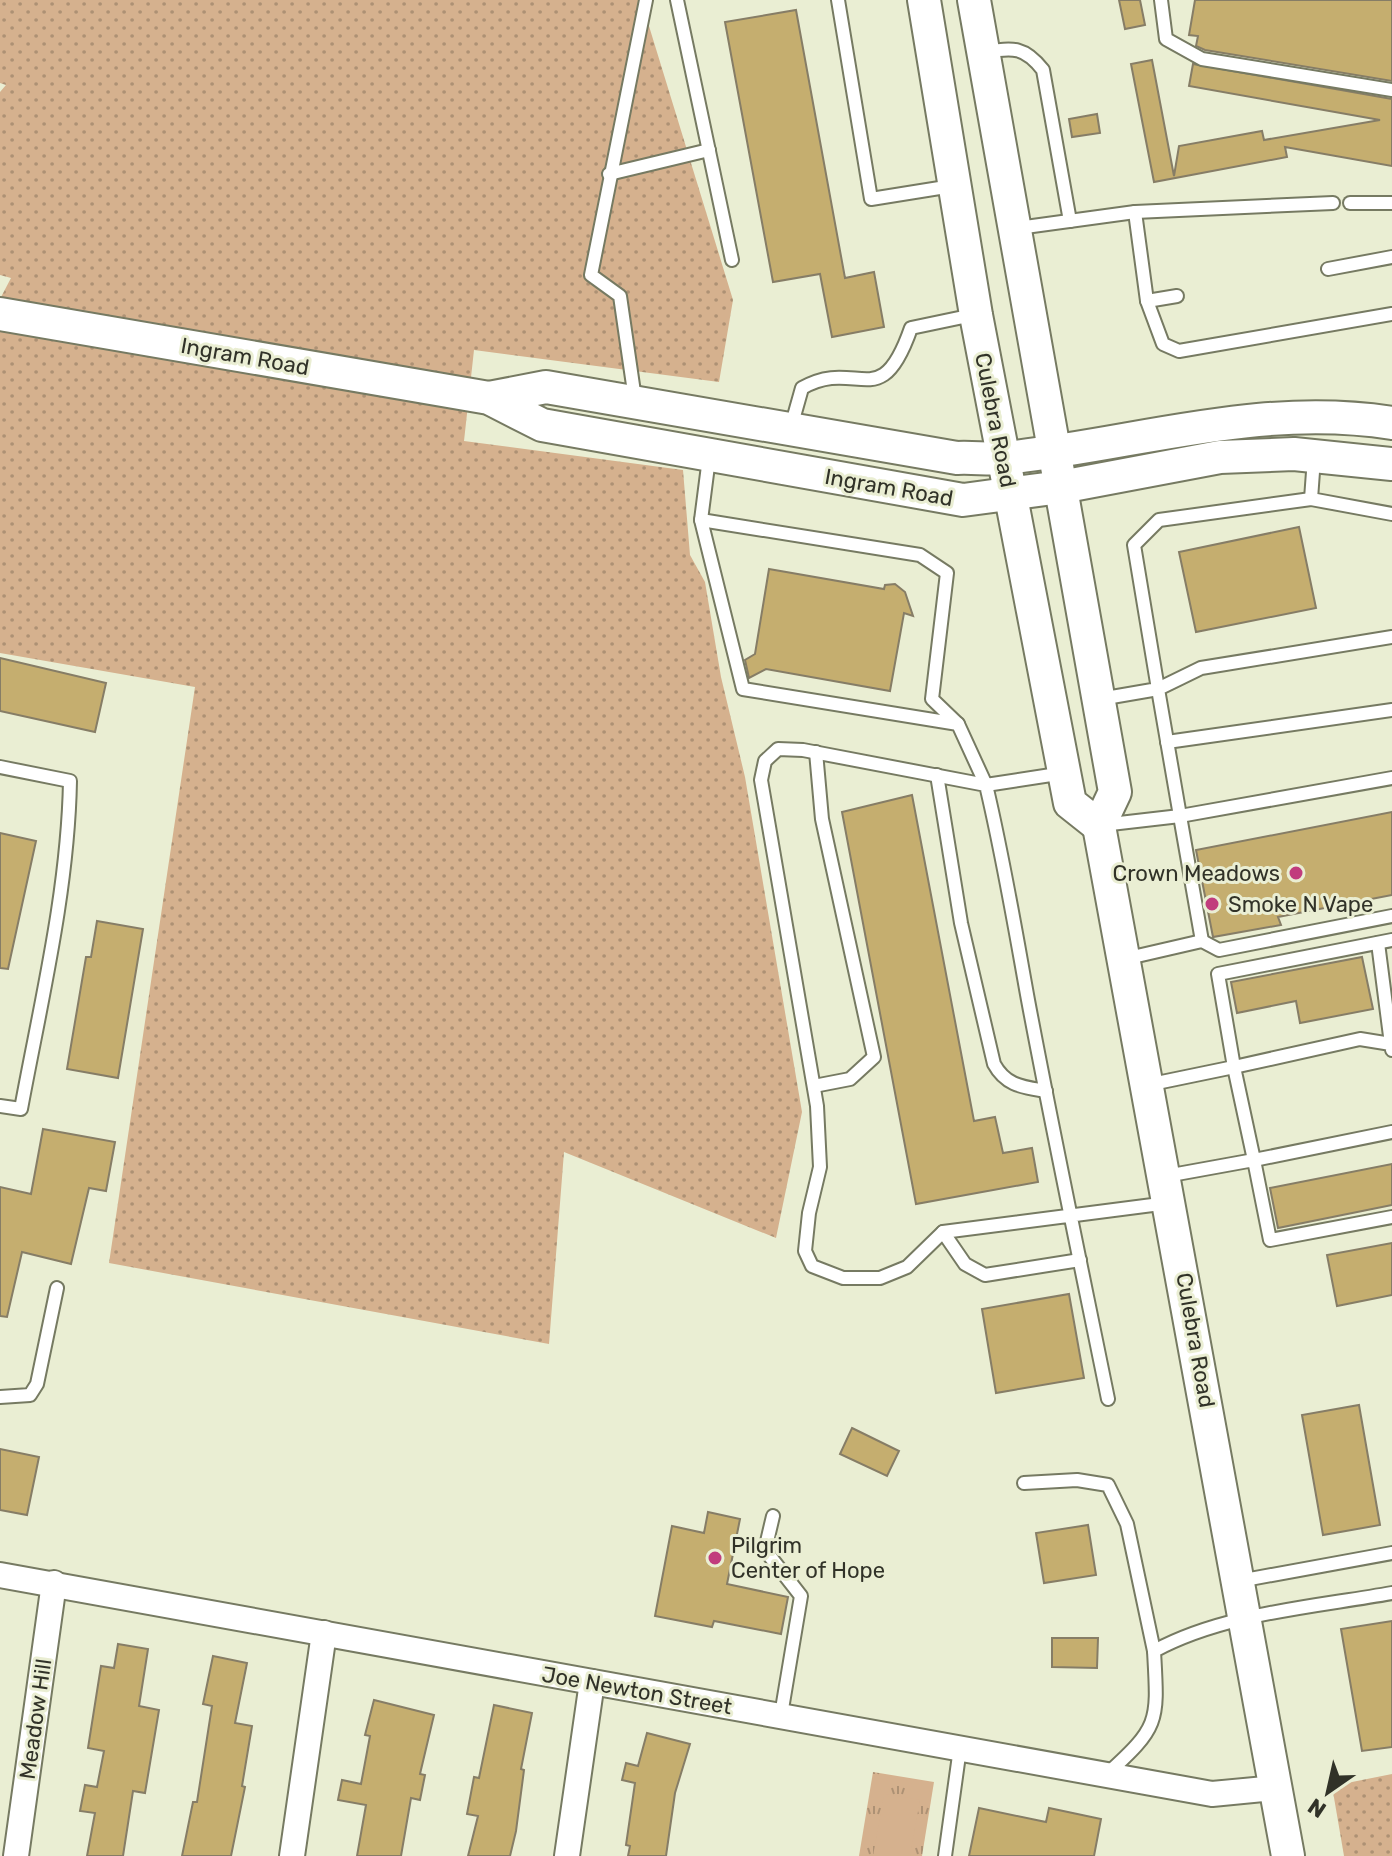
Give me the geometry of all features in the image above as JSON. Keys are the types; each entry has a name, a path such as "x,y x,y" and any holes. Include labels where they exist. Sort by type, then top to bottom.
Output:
{"main road":[{"name":"Culebra Road","path":"924,0 976,315 1070,803 1099,826 1288,1856"},
{"path":"974,0 1115,792 1099,826"},
{"name":"Ingram Road","path":"0,314 489,398 542,425 963,500 1061,487 1220,457 1314,456 1392,464"},
{"name":"Ingram Road","path":"489,398 546,387 957,458 1004,459 1216,422 1300,415 1392,423"}],"street":[{"name":"Joe Newton Street","path":"0,1575 1212,1794 1275,1788"},
{"name":"Meadow Hill","path":"16,1856 54,1583"},
{"path":"292,1856 324,1633"},
{"path":"567,1856 592,1682"}],"lane":[{"path":"635,402 620,296 591,275 646,0"},
{"path":"677,0 732,260"},
{"path":"838,0 871,199 957,186"},
{"path":"1161,0 1166,39 1202,59 1392,90"},
{"path":"984,53 1014,46 1032,55 1043,70 1070,221"},
{"path":"609,174 709,150"},
{"path":"1017,229 1135,212 1333,203"},
{"path":"1350,203 1392,203"},
{"path":"1135,212 1147,301 1163,344 1179,351 1392,314"},
{"path":"1328,269 1392,257"},
{"path":"1147,301 1177,296"},
{"path":"791,429 802,388 815,381 881,379 894,369 911,328 976,315"},
{"path":"709,455 701,520 743,689 958,724"},
{"path":"1311,499 1314,456"},
{"path":"1202,941 1134,545 1159,520 1311,499 1392,514"},
{"path":"701,520 920,555 947,573 932,699 958,724 986,785 1005,863 1046,1091 1108,1399"},
{"path":"1100,700 1158,689 1201,668 1392,637"},
{"path":"1167,742 1392,710"},
{"path":"1064,773 986,785 816,752 778,749 765,761 761,780 814,1086 820,1167 809,1213 805,1251 812,1266 843,1278 880,1278 907,1267 943,1232 1071,1215 1168,1189 1254,1160 1392,1132"},
{"path":"814,1086 850,1079 874,1057 822,819 816,752"},
{"path":"0,767 70,781 70,816 52,942 21,1109 0,1106"},
{"path":"937,775 961,923 994,1064 1001,1077 1016,1086 1046,1091"},
{"path":"1099,826 1180,816 1392,778"},
{"path":"1124,959 1202,941 1219,950 1392,916"},
{"path":"1392,940 1218,974 1270,1240 1392,1217"},
{"path":"1147,1085 1360,1039 1391,1047 1378,943"},
{"path":"943,1232 965,1264 985,1275 1080,1260"},
{"path":"0,1397 30,1395 37,1384 57,1288"},
{"path":"1024,1483 1077,1480 1108,1485 1127,1524 1154,1651 1157,1699 1152,1728 1106,1775"},
{"path":"773,1516 765,1550 801,1596 781,1715"},
{"path":"1239,1581 1392,1553"},
{"path":"1154,1651 1175,1640 1246,1619 1392,1593"},
{"path":"945,1856 960,1748"}],"green space":[{"path":"0,0 641,0 733,300 719,382 474,350 464,441 683,470 690,555 705,582 721,677 745,777 802,1112 776,1238 564,1152 549,1344 109,1263 195,687 0,653 0,299 11,278 0,275 0,92 6,85 0,83"},
{"path":"873,1772 934,1782 922,1856 859,1856"},
{"path":"1392,1774 1392,1856 1344,1856 1332,1786"},
{"path":"884,1794 920,1800 910,1856 873,1856"}],"building":[{"path":"1119,0 1140,0 1145,25 1125,29"},
{"path":"1195,0 1392,0 1392,81 1205,50 1196,46 1198,36 1189,35"},
{"path":"796,10 845,278 874,272 884,327 832,337 820,274 773,282 725,22"},
{"path":"1152,60 1174,176 1179,146 1262,131 1264,140 1380,120 1189,86 1193,64 1392,99 1392,166 1285,147 1287,157 1154,182 1131,64"},
{"path":"1097,114 1100,133 1072,137 1069,119"},
{"path":"1299,527 1316,608 1196,632 1179,552"},
{"path":"769,569 884,589 885,585 895,584 905,592 913,616 904,613 890,691 766,669 749,678 745,660 755,654"},
{"path":"0,658 106,683 95,732 0,711"},
{"path":"912,795 974,1121 995,1117 1003,1153 1032,1148 1038,1182 916,1204 842,812"},
{"name":"Crown Meadows","path":"1392,812 1392,895 1278,917 1281,925 1213,937 1196,850"},
{"path":"0,833 36,841 8,969 0,968"},
{"path":"97,921 143,929 118,1078 67,1069 86,957 91,957"},
{"path":"1362,957 1373,1009 1300,1023 1296,1001 1237,1013 1231,982"},
{"path":"43,1129 115,1142 106,1191 89,1188 71,1264 22,1252 7,1317 0,1316 0,1187 31,1194"},
{"path":"1392,1164 1392,1205 1278,1228 1270,1188"},
{"path":"1392,1243 1392,1295 1337,1306 1327,1255"},
{"path":"1069,1294 1084,1378 996,1393 982,1309"},
{"path":"1359,1405 1380,1525 1323,1535 1302,1415"},
{"path":"852,1428 899,1451 887,1476 840,1454"},
{"path":"0,1449 39,1457 27,1515 0,1510"},
{"name":"Pilgrim Center of Hope","path":"708,1512 740,1519 727,1584 788,1597 781,1634 714,1621 712,1627 655,1616 672,1526 704,1533"},
{"path":"1088,1525 1096,1575 1044,1583 1036,1533"},
{"path":"1392,1621 1392,1747 1362,1751 1341,1629"},
{"path":"1052,1638 1098,1638 1097,1668 1052,1667"},
{"path":"118,1644 148,1649 139,1706 159,1710 145,1793 133,1791 123,1856 87,1856 95,1813 80,1811 85,1785 97,1787 104,1751 88,1748 101,1666 114,1668"},
{"path":"213,1656 247,1663 235,1723 252,1726 242,1786 245,1787 231,1856 182,1856 193,1802 197,1802 212,1706 203,1704"},
{"path":"374,1700 434,1715 420,1774 425,1775 420,1800 411,1798 401,1856 357,1856 366,1805 338,1800 342,1780 361,1784 370,1736 365,1735"},
{"path":"494,1705 532,1713 521,1769 524,1770 516,1831 510,1856 468,1856 478,1816 467,1814 474,1777 479,1778"},
{"path":"647,1733 690,1744 675,1793 666,1856 628,1856 630,1846 626,1845 635,1783 622,1780 626,1763 638,1766"},
{"path":"979,1808 1046,1822 1049,1808 1101,1819 1094,1856 969,1856"}],"place":[{"name":"Crown Meadows","path":"1296,873"},
{"name":"Smoke N Vape","path":"1212,904"},
{"name":"Pilgrim Center of Hope","path":"715,1558"}]}
